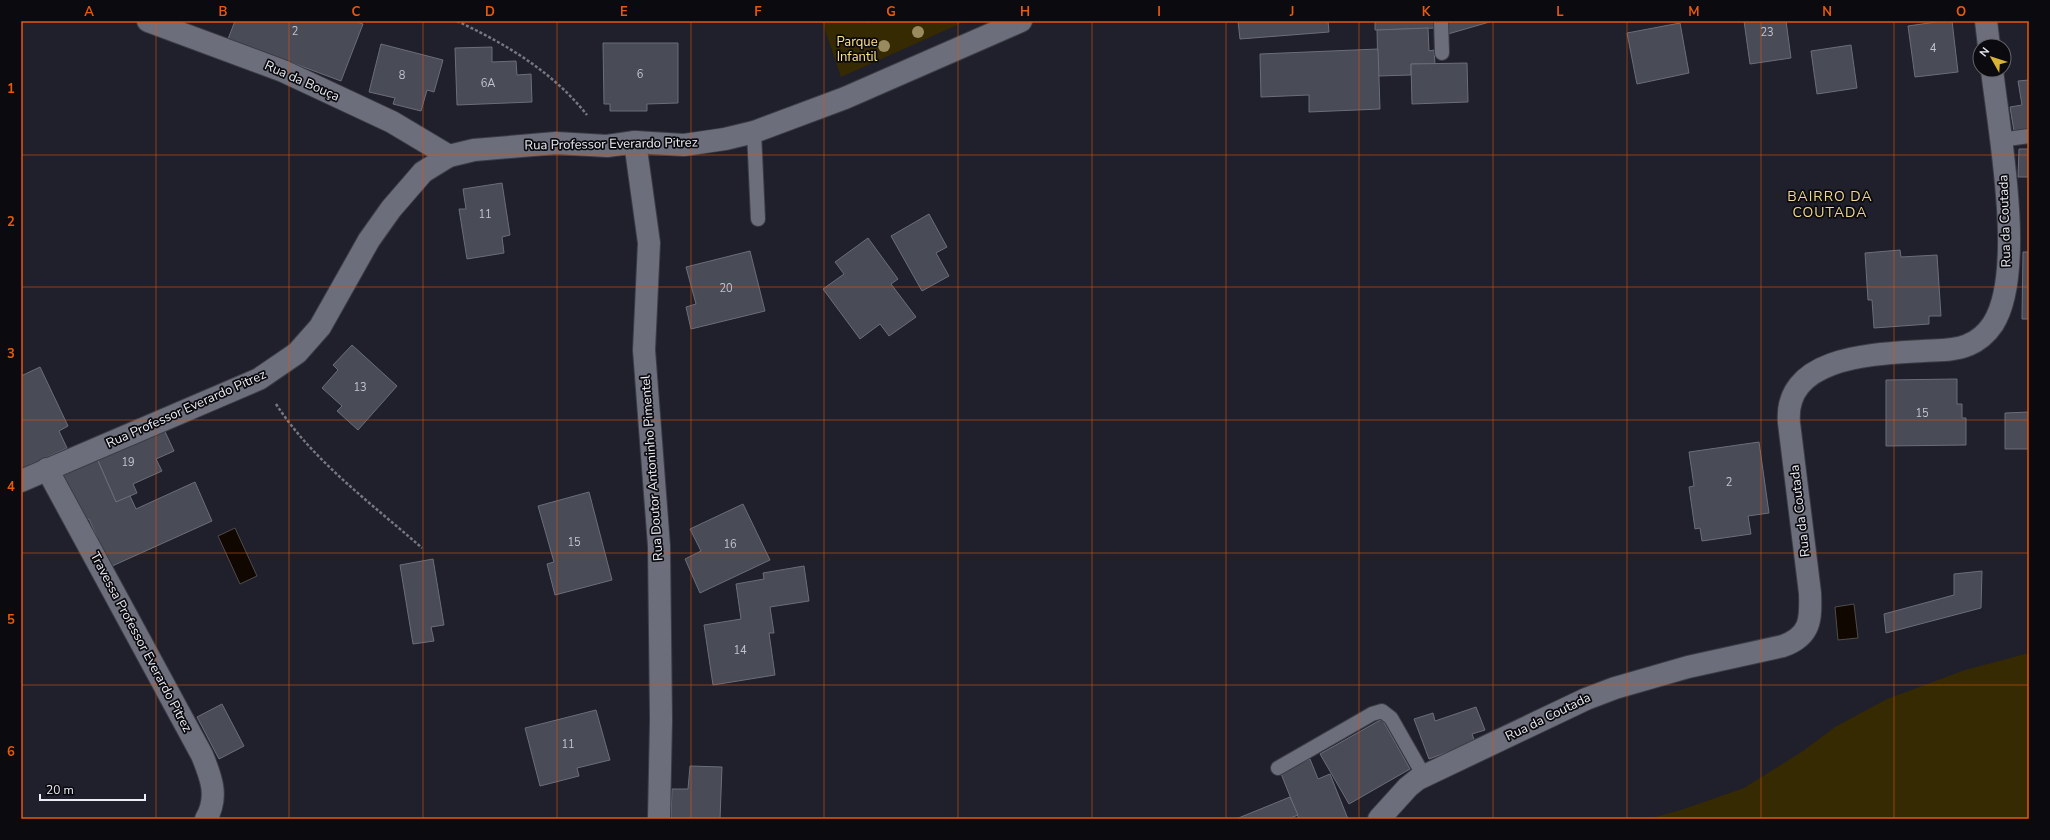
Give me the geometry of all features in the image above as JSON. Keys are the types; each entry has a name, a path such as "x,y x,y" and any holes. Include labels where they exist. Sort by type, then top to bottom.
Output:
{"street":[{"name":"Rua da Bouça","path":"148,21 283,71 392,122 449,156"},
{"name":"Rua Professor Everardo Pitrez","path":"21,481 259,379 297,353 320,327 369,240 391,209 423,172 449,156 474,150 556,144 607,146 635,142 684,145 754,132 845,98 1021,21"},
{"path":"1986,21 1988,38"},
{"name":"Rua da Coutada","path":"1379,819 1408,787 1424,776 1600,693 1688,667 1783,646 1794,642 1803,634 1811,616 1810,593 1789,423 1790,402 1803,381 1828,366 1867,356 1956,349 1968,345 1981,337 1993,324 2004,295 2008,260 2007,204 1993,78"},
{"name":"Rua Doutor Antoninho Pimentel","path":"635,142 649,243 644,357 659,546 661,720 659,819"},
{"name":"Travessa Professor Everardo Pitrez","path":"47,469 202,755 210,774 214,793 212,807 206,819"}],"lane":[{"path":"1441,21 1442,53"},
{"path":"754,132 756,204 758,220"},
{"path":"2000,140 2029,136"},
{"path":"1278,768 1372,714 1382,711 1391,718 1424,776"}],"path":[{"path":"457,21 502,43 551,78 578,105 607,146"},
{"path":"259,379 280,411 315,452 422,548"}],"green space":[{"name":"Parque Infantil","path":"822,21 966,21 841,77"},
{"path":"2029,653 2029,819 1648,819 1681,810 1744,788 1803,751 1835,727 1887,699 1965,670"}],"shaded area":[{"path":"235,528 257,576 240,584 218,536"},
{"path":"1854,604 1858,638 1838,640 1835,607"}],"building":[{"path":"235,21 355,21 363,24 341,81 228,39"},
{"path":"1238,21 1328,21 1329,32 1240,39"},
{"path":"1375,21 1437,21 1437,28 1375,30"},
{"path":"1445,21 1493,21 1448,34"},
{"path":"1744,21 1786,21 1791,58 1750,64"},
{"path":"1952,21 1958,72 1915,77 1908,26"},
{"path":"1680,23 1689,73 1637,84 1627,33"},
{"path":"1428,28 1429,51 1434,50 1435,64 1411,64 1411,75 1378,76 1377,30"},
{"path":"603,43 678,43 678,103 647,104 647,111 610,111 610,104 604,104"},
{"path":"381,44 443,60 434,92 427,90 421,111 393,104 395,98 369,92"},
{"path":"1851,45 1857,88 1817,94 1811,51"},
{"path":"492,47 492,62 516,61 517,75 531,74 532,102 457,105 455,48"},
{"path":"1378,49 1380,109 1309,112 1309,95 1261,97 1260,54"},
{"path":"1467,63 1468,102 1412,104 1411,64"},
{"path":"2029,80 2029,129 2014,131 2010,107 2022,105 2018,81"},
{"path":"2019,149 2029,149 2029,177 2018,177"},
{"path":"502,183 510,235 502,237 504,253 467,259 459,209 466,209 463,189"},
{"path":"929,214 947,247 936,253 949,276 922,291 891,236"},
{"path":"868,238 898,279 891,284 916,317 889,336 880,324 860,339 823,289 844,274 835,262"},
{"path":"1900,250 1901,257 1937,255 1941,316 1929,316 1929,324 1874,328 1872,300 1868,300 1865,253"},
{"path":"750,251 765,311 691,329 686,307 696,304 686,267"},
{"path":"2023,252 2029,252 2029,319 2022,319"},
{"path":"352,345 397,386 358,430 337,411 342,406 322,388 338,370 333,365"},
{"path":"40,367 68,426 59,431 67,448 21,469 21,376"},
{"path":"1957,379 1957,404 1962,404 1962,418 1966,418 1966,445 1886,446 1886,380"},
{"path":"2029,412 2029,449 2005,449 2005,413"},
{"path":"161,423 174,451 156,459 162,471 133,484 137,493 116,502 95,454"},
{"path":"1759,442 1769,513 1748,516 1751,534 1702,541 1700,528 1695,529 1689,487 1694,486 1689,452"},
{"path":"95,454 116,502 130,496 136,509 195,482 212,521 110,567 89,519 83,521 60,470"},
{"path":"589,492 612,580 555,595 547,564 554,562 538,506"},
{"path":"743,504 770,560 700,593 685,559 701,551 690,529"},
{"path":"433,559 444,625 431,627 434,641 413,644 400,565"},
{"path":"804,566 809,601 770,607 774,633 769,633 775,675 713,685 704,625 741,619 736,584 764,579 763,573"},
{"path":"1982,571 1981,608 1886,633 1884,614 1954,595 1954,574"},
{"path":"222,704 244,746 219,759 197,717"},
{"path":"1476,707 1485,730 1472,734 1475,742 1429,759 1414,719 1433,713 1435,721"},
{"path":"596,710 610,760 577,768 579,776 540,786 525,728"},
{"path":"1382,719 1410,769 1349,804 1320,754"},
{"path":"1310,759 1318,779 1330,774 1348,819 1299,819 1280,771"},
{"path":"690,766 722,767 720,819 671,819 672,789 688,789"},
{"path":"1290,797 1298,815 1288,819 1236,819"}],"district":[{"name":"BAIRRO DA COUTADA","path":"1830,204"}]}
